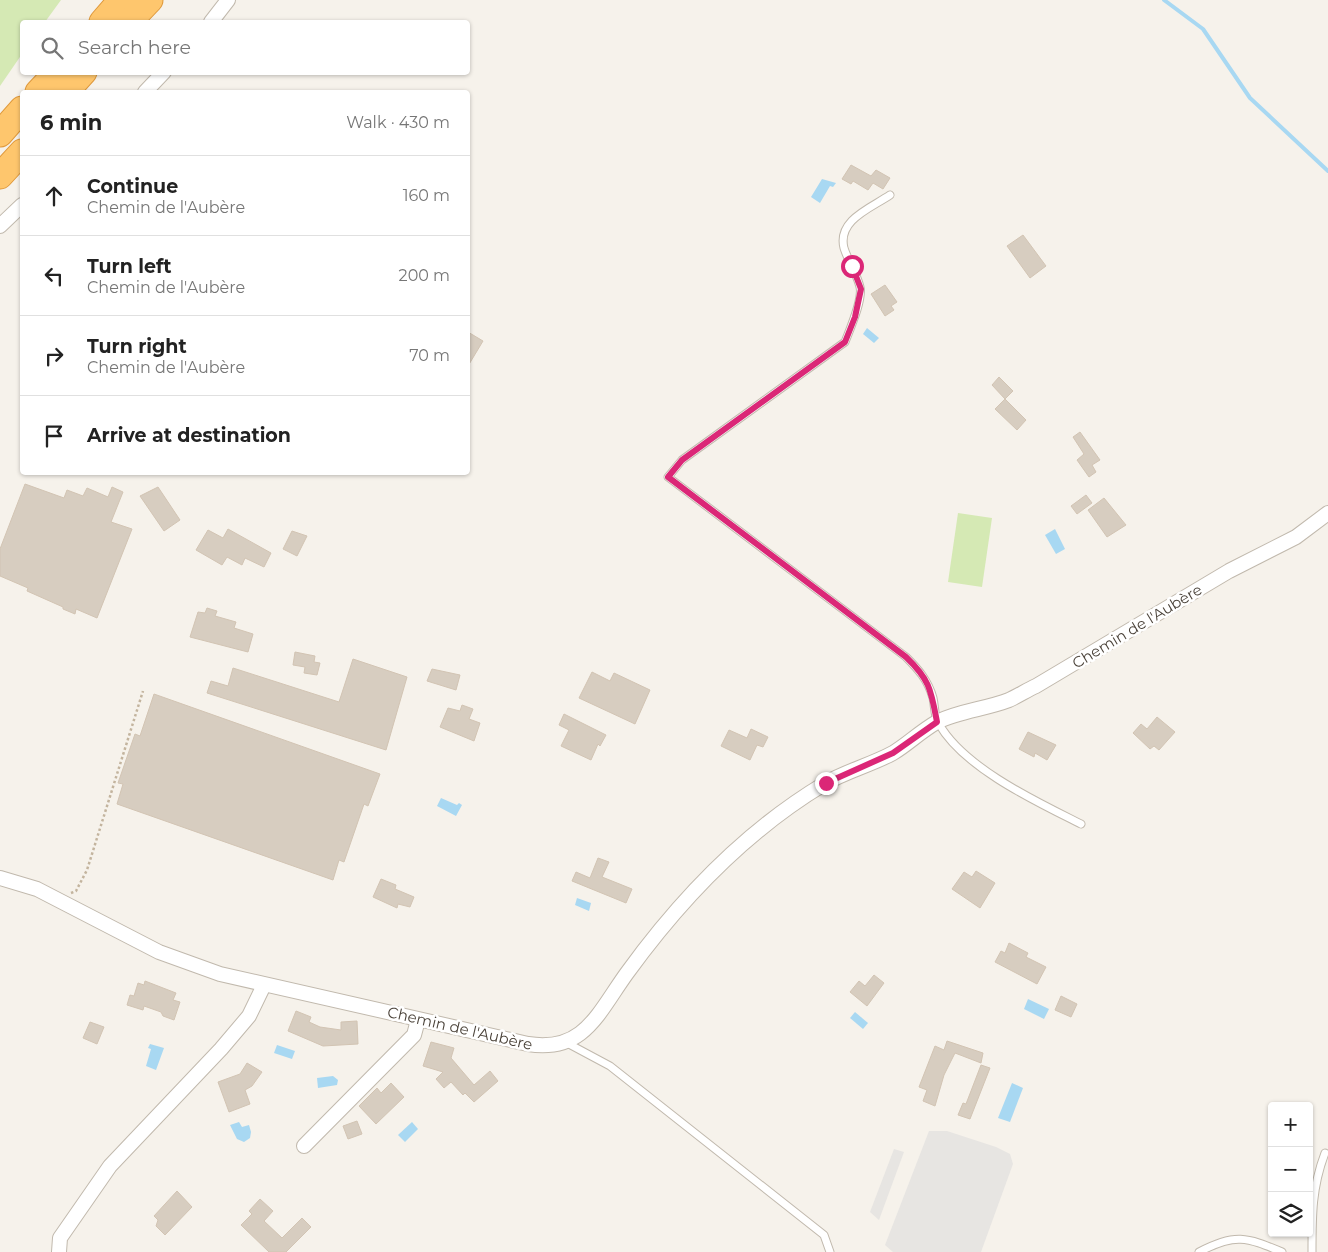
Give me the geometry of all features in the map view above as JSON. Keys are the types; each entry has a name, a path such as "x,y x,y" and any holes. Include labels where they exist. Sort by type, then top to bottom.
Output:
{"highway":[{"path":"104,20 121,0"},
{"path":"132,20 151,0"},
{"path":"136,20 151,0"},
{"path":"40,90 54,75"},
{"path":"68,90 81,75"},
{"path":"78,90 92,75"},
{"path":"0,134 20,112"},
{"path":"0,164 20,141"},
{"path":"0,176 20,154"}],"street":[{"path":"213,20 228,0"},
{"path":"147,90 161,75"},
{"path":"0,226 20,207"},
{"name":"Chemin de l'Aubère","path":"0,878 38,888 159,952 220,974 264,985 333,998 418,1020 542,1046 566,1043 586,1028 661,928 722,863 760,828 826,783 893,753 937,722 1009,699 1036,686 1229,572 1296,537 1328,513"},
{"path":"59,1252 60,1238 110,1166 221,1049 249,1016 264,985"},
{"path":"304,1146 414,1035 418,1020"}],"lane":[{"path":"890,195 848,223 843,235 844,247 861,289 855,317 845,342 682,460 668,477 906,657 923,674 932,696 937,722 946,734 977,764 1028,797 1082,824"},
{"path":"566,1043 610,1066 824,1235 830,1252"},
{"path":"1311,1251 1312,1203 1316,1177 1325,1152"},
{"path":"1199,1252 1224,1241 1237,1238 1248,1239 1282,1252"}],"path":[{"path":"59,900 76,891 87,870 143,691"}],"green space":[{"path":"0,0 61,0 46,20 20,20 20,57 0,86"},
{"path":"958,513 992,518 982,587 948,582"}],"shaded area":[{"path":"929,1131 947,1131 996,1147 1010,1154 1013,1164 981,1252 893,1252 885,1245"},
{"path":"894,1149 904,1152 879,1220 870,1212"}],"water":[{"path":"822,179 836,183 833,187 830,186 820,203 811,197"},
{"path":"867,328 879,338 874,343 863,334"},
{"path":"1055,529 1065,549 1056,554 1045,535"},
{"path":"441,798 457,805 459,803 462,805 456,816 437,806"},
{"path":"577,898 591,903 589,911 575,905"},
{"path":"1028,999 1049,1009 1044,1019 1024,1009"},
{"path":"855,1012 868,1023 863,1029 850,1018"},
{"path":"150,1044 164,1048 156,1070 146,1066 151,1049 148,1048"},
{"path":"277,1045 295,1051 292,1059 274,1053"},
{"path":"333,1076 338,1080 337,1085 318,1088 317,1078"},
{"path":"1012,1083 1023,1088 1010,1122 998,1118"},
{"path":"239,1122 242,1127 249,1125 251,1132 250,1138 244,1142 237,1139 230,1125"},
{"path":"412,1122 418,1129 405,1142 398,1135"}],"building":[{"path":"851,165 871,176 876,170 890,178 883,189 873,183 868,190 853,181 851,184 842,179"},
{"path":"1023,235 1046,266 1030,278 1007,246"},
{"path":"885,285 897,302 891,306 894,310 885,316 871,294"},
{"path":"470,333 483,341 470,363"},
{"path":"999,377 1013,391 1005,399 992,385"},
{"path":"1005,399 1026,420 1017,430 995,409"},
{"path":"1080,432 1100,460 1092,465 1096,472 1089,477 1077,460 1084,454 1073,437"},
{"path":"25,484 64,498 67,490 83,496 87,488 108,497 112,487 123,492 111,522 132,529 97,618 76,609 75,614 63,609 63,607 27,591 28,588 0,576 0,549"},
{"path":"158,487 180,520 164,531 140,496"},
{"path":"1086,495 1092,503 1077,514 1071,506"},
{"path":"1104,498 1126,525 1107,537 1088,510"},
{"path":"228,529 271,553 264,567 245,558 242,565 227,557 222,565 196,550 208,530 223,538"},
{"path":"292,531 307,536 297,556 283,549"},
{"path":"207,608 217,611 215,616 236,622 234,628 253,634 248,652 190,637 198,612 205,613"},
{"path":"295,652 315,656 314,662 320,663 317,675 304,673 305,667 293,665"},
{"path":"353,659 407,677 386,750 207,693 211,681 228,686 233,668 339,702"},
{"path":"432,669 460,675 456,690 427,681"},
{"path":"592,672 610,681 614,673 650,690 635,724 579,698"},
{"path":"154,694 380,774 368,806 364,804 344,862 339,860 333,880 117,804 123,784 118,783 135,734 140,736"},
{"path":"462,705 473,709 469,719 480,723 474,741 440,727 448,708 460,711"},
{"path":"564,714 606,735 600,746 598,744 591,760 561,746 569,730 559,725"},
{"path":"1157,717 1175,732 1159,750 1154,746 1150,749 1133,733 1141,724 1147,729"},
{"path":"751,729 768,737 763,747 757,745 750,760 721,746 729,730 747,738"},
{"path":"1028,732 1056,745 1047,760 1035,753 1034,757 1019,749"},
{"path":"598,858 609,862 602,877 632,889 626,903 572,881 576,872 590,878"},
{"path":"976,871 995,883 980,908 952,889 964,872 972,877"},
{"path":"381,879 396,885 395,889 414,897 410,907 398,904 397,908 373,897"},
{"path":"1009,943 1028,953 1026,957 1046,967 1037,984 995,962 1001,951 1005,953"},
{"path":"874,975 884,983 867,1006 850,992 859,981 865,986"},
{"path":"145,981 176,993 173,1000 180,1002 174,1020 163,1016 161,1012 144,1006 143,1010 127,1005 130,995 134,996 138,983 144,985"},
{"path":"1061,996 1077,1004 1071,1017 1055,1010"},
{"path":"296,1011 311,1017 309,1022 320,1027 341,1030 341,1022 357,1021 358,1044 323,1046 288,1031"},
{"path":"90,1022 104,1027 97,1044 83,1038"},
{"path":"947,1041 983,1053 981,1063 955,1053 944,1075 935,1106 923,1101 927,1090 919,1087 935,1046 944,1050"},
{"path":"431,1042 454,1048 451,1058 474,1085 490,1071 498,1081 474,1102 465,1093 463,1095 451,1082 444,1088 436,1079 443,1072 423,1066"},
{"path":"247,1063 262,1072 252,1086 245,1090 250,1104 229,1112 218,1082 240,1074"},
{"path":"981,1065 990,1068 970,1119 958,1115 963,1103 966,1104"},
{"path":"391,1083 404,1097 376,1124 359,1106 377,1088 381,1093"},
{"path":"357,1121 362,1134 348,1139 343,1126"},
{"path":"177,1191 192,1207 165,1235 156,1226 158,1220 154,1216"},
{"path":"260,1199 273,1211 264,1221 282,1238 302,1218 311,1227 286,1252 269,1252 241,1225 252,1214 249,1211"}],"waterway":[{"path":"1164,0 1203,29 1250,98 1328,171"}],"route":[{"path":"826,783 893,753 937,722 932,696 923,674 906,657 668,477 682,460 845,342 855,317 861,289 852,266"}]}
